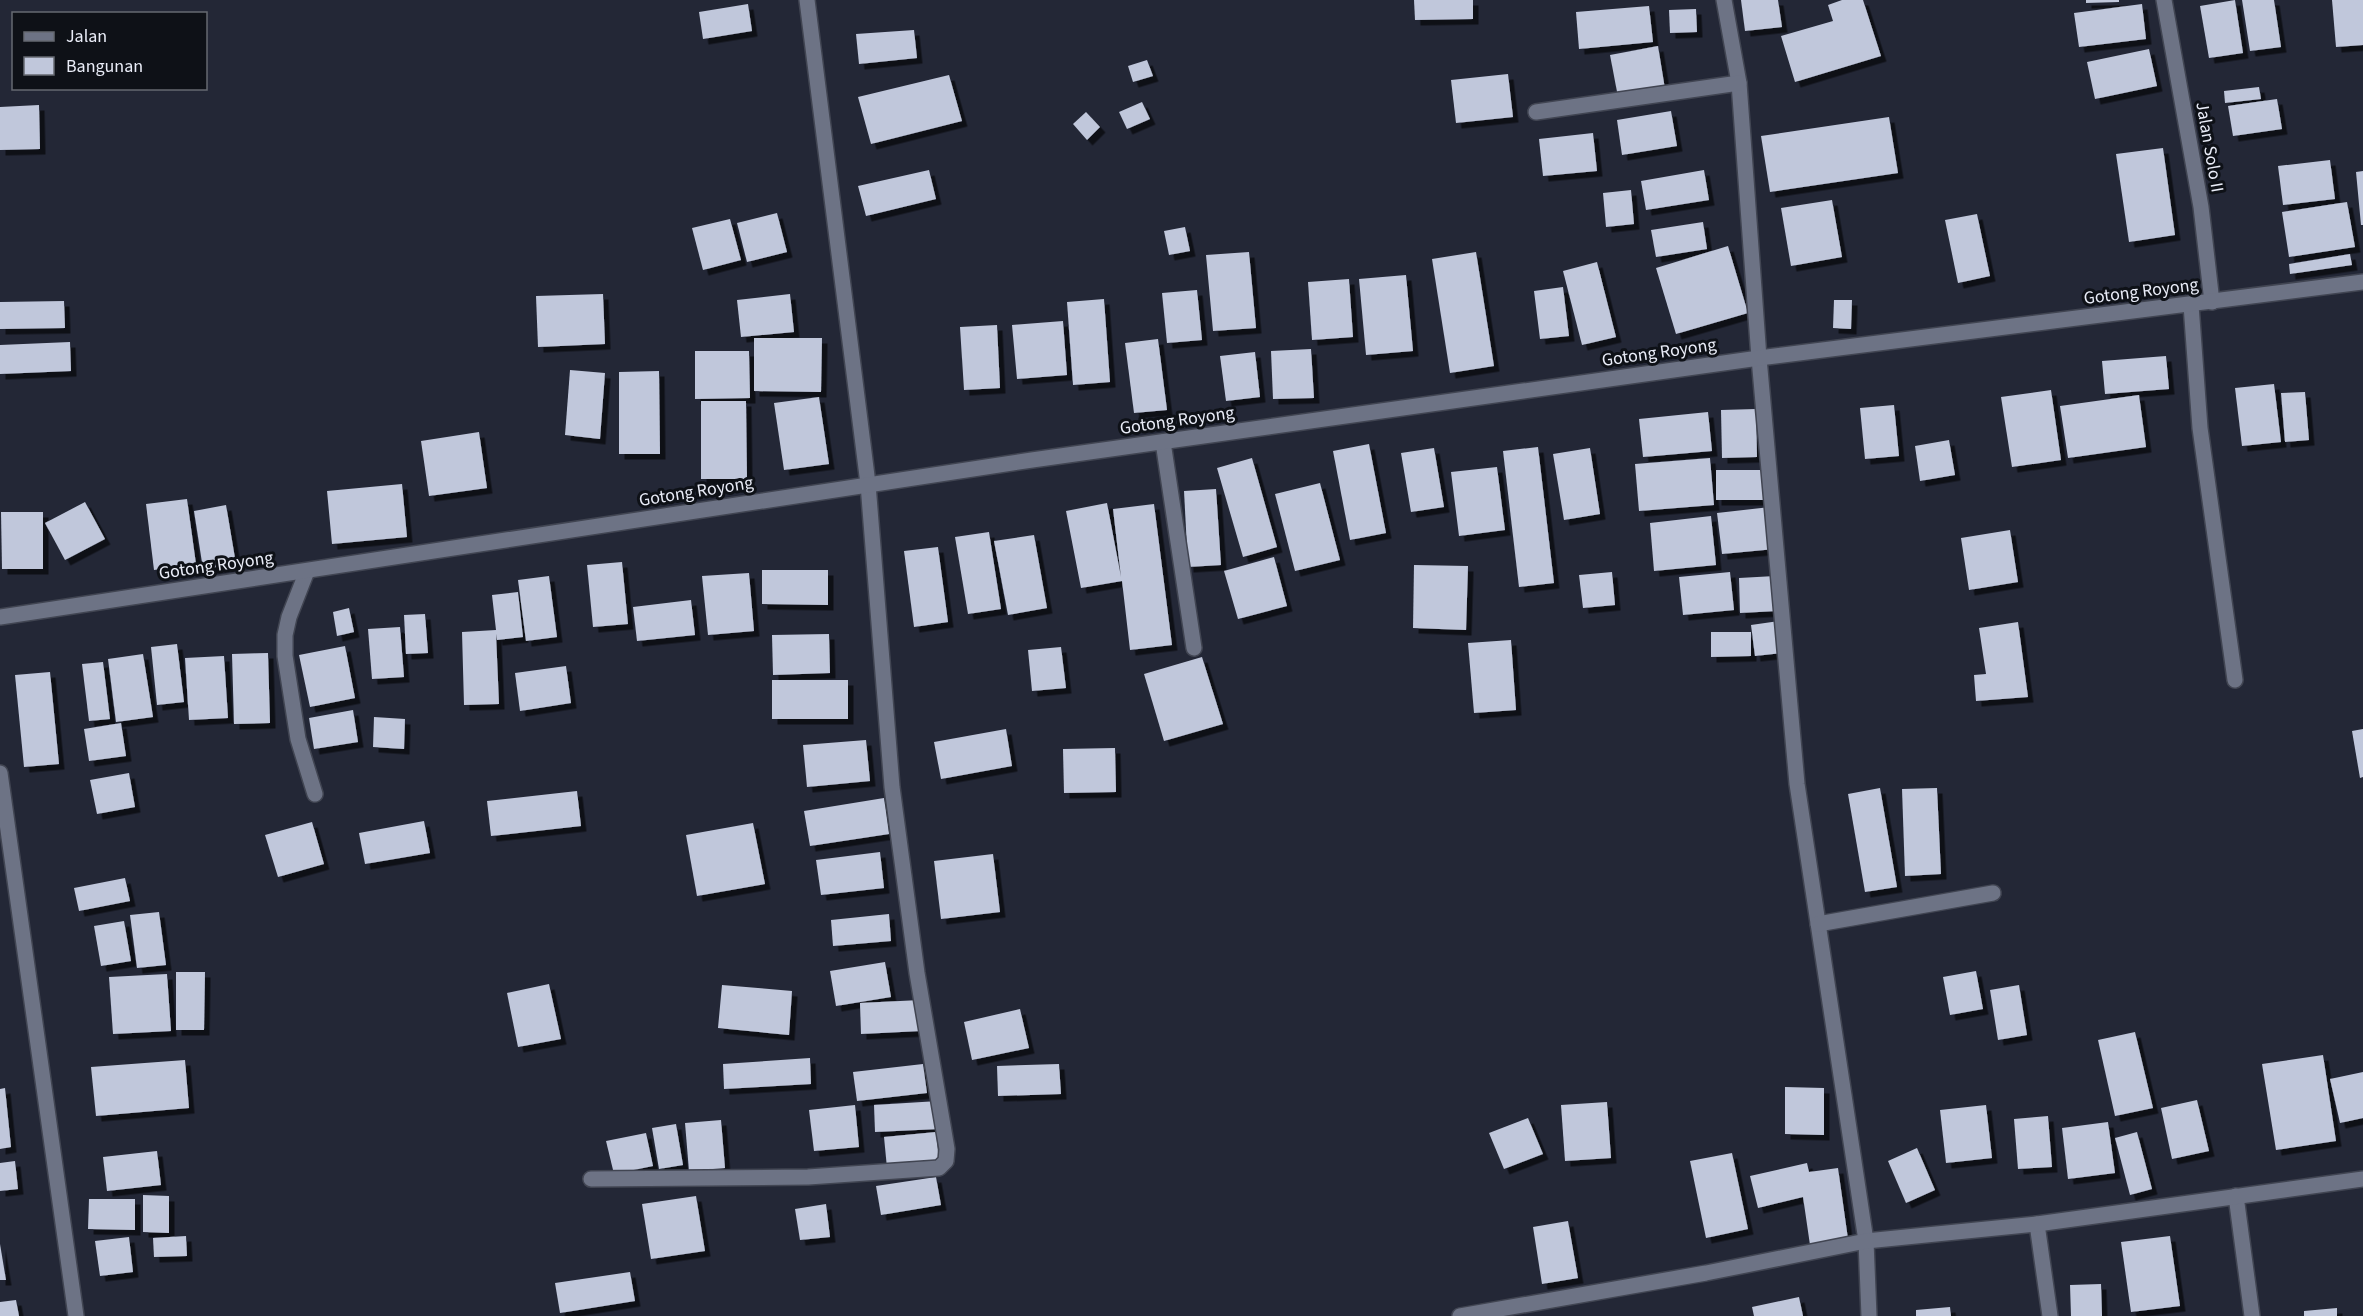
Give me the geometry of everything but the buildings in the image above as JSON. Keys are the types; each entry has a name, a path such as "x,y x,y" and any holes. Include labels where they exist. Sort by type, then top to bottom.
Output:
{"street":[{"path":"591,1179 808,1177 939,1168 946,1161 947,1149 917,973 893,798 868,484 807,0"},
{"path":"1724,0 1738,83 1759,358 1797,784 1866,1241 1869,1316"},
{"name":"Jalan Solo II","path":"2164,0 2201,207 2212,302"},
{"path":"1536,112 1738,83"},
{"name":"Gotong Royong","path":"0,617 868,484 1163,442 1759,358 2363,282"},
{"path":"2191,305 2200,428 2235,680"},
{"path":"1163,442 1194,648"},
{"path":"307,571 289,617 285,635 285,656 298,739 315,794"},
{"path":"0,773 76,1316"},
{"path":"1818,924 1993,893"},
{"path":"1460,1316 1706,1273 1866,1241 2037,1224 2363,1179"},
{"path":"2236,1196 2252,1316"},
{"path":"2037,1224 2050,1316"}]}
